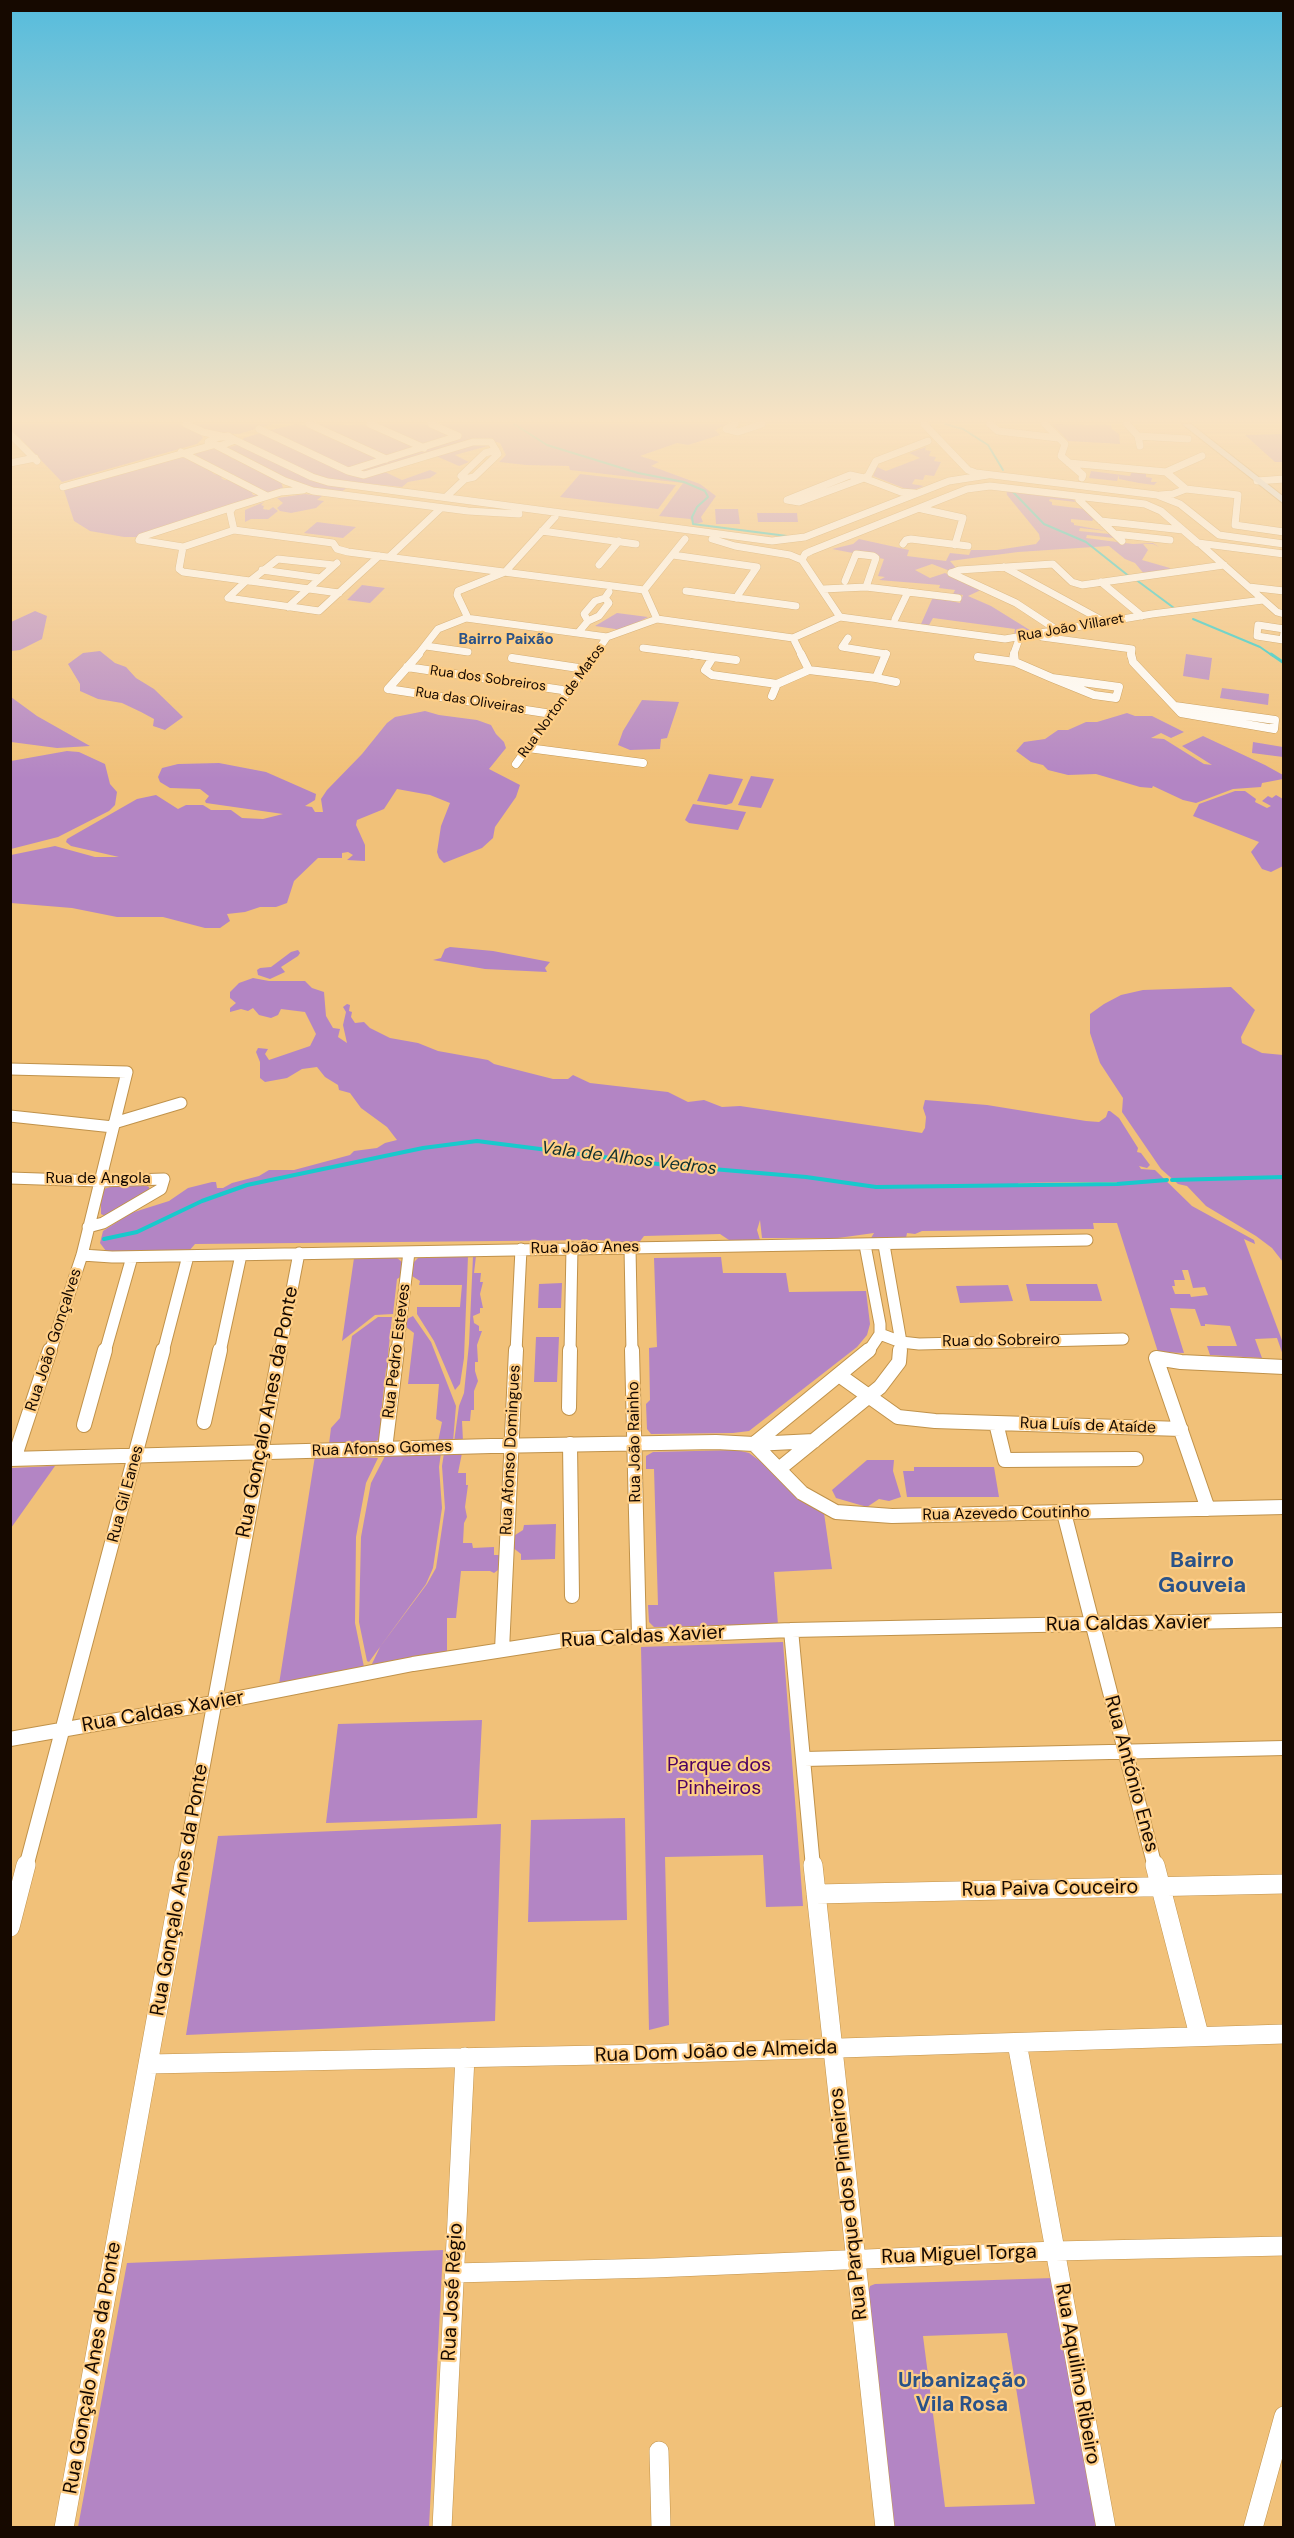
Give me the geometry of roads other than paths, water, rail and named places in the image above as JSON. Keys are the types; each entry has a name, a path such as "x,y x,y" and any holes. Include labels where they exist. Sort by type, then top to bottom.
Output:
{"street":[{"path":"154,542 183,547 197,542"},
{"path":"329,542 333,543 337,549 348,552 644,591"},
{"path":"389,557 404,542"},
{"path":"468,618 457,595 458,591 505,572 532,542"},
{"path":"599,566 618,542"},
{"path":"627,542 636,544"},
{"path":"644,591 682,542"},
{"path":"407,668 438,629 468,618 607,637 657,619 793,638 840,617 802,560 722,542"},
{"path":"763,551 758,545 767,542"},
{"path":"802,560 805,554 835,542"},
{"path":"941,542 968,546"},
{"path":"1198,542 1265,602 1284,614"},
{"path":"1203,542 1284,554"},
{"path":"183,547 181,572 339,593"},
{"path":"1210,553 1215,549 1227,547"},
{"path":"778,553 811,551"},
{"path":"288,607 348,552"},
{"path":"845,581 856,554 873,556 876,558 866,587"},
{"path":"672,555 757,567 736,598"},
{"path":"334,565 279,558 228,598 317,611 379,556"},
{"path":"1054,634 1016,603 951,573 960,570 1053,564 1072,582 1082,585 1224,566"},
{"path":"1003,567 1105,622"},
{"path":"262,570 320,578"},
{"path":"1101,582 1142,615"},
{"path":"1053,594 1082,590 1082,585"},
{"path":"588,621 583,616 595,601 605,598 614,586"},
{"path":"823,589 866,587 958,598"},
{"path":"1249,587 1284,591"},
{"path":"644,591 657,619"},
{"path":"686,591 797,605 790,616"},
{"path":"895,619 908,592"},
{"path":"578,633 588,621 599,616 609,603 605,598"},
{"name":"Rua João Villaret","path":"1054,634 1142,615 1233,603 1265,602 1284,606"},
{"name":"Rua João Villaret","path":"840,617 1015,640 1028,636"},
{"path":"1028,636 1054,634 1132,649 1131,657"},
{"path":"1028,636 1036,644"},
{"name":"Rua Norton de Matos","path":"516,764 607,637"},
{"path":"793,638 809,670"},
{"path":"838,655 848,638"},
{"path":"1015,662 1013,657 1015,640 1131,657 1174,706 1182,713 1191,717 1274,729 1275,720 1174,706"},
{"path":"426,646 468,652"},
{"path":"842,647 886,654 876,678"},
{"path":"643,648 736,660"},
{"path":"713,657 705,670 712,675 777,684 809,670 896,682"},
{"path":"978,657 1015,662 1052,678 1094,695 1116,698 1119,687 1052,678"},
{"path":"512,658 585,669"},
{"name":"Rua das Oliveiras","path":"407,668 388,689 552,714"},
{"name":"Rua dos Sobreiros","path":"407,668 569,691"},
{"path":"772,696 777,684"},
{"path":"528,748 643,763"},
{"name":"Rua João Gonçalves","path":"10,1070 127,1072 82,1255 12,1459"},
{"path":"10,1116 113,1125 181,1103"},
{"name":"Rua de Angola","path":"10,1178 99,1181 164,1179 161,1189 103,1222 88,1227"},
{"name":"Rua João Anes","path":"82,1255 132,1257 1088,1240"},
{"path":"754,1444 870,1350 880,1334 865,1245"},
{"path":"779,1469 880,1387 899,1362 901,1342 884,1245"},
{"path":"569,1408 572,1248"},
{"name":"Rua João Rainho","path":"630,1248 639,1635"},
{"name":"Rua Afonso Domingues","path":"502,1650 521,1249"},
{"name":"Rua Pedro Esteves","path":"385,1449 409,1252"},
{"name":"Rua Gonçalo Anes da Ponte","path":"64,2528 214,1703 299,1253"},
{"path":"204,1422 241,1254"},
{"name":"Rua Gil Eanes","path":"10,1927 188,1256"},
{"path":"84,1425 132,1257"},
{"name":"Rua do Sobreiro","path":"880,1334 901,1342 1123,1339"},
{"name":"Rua Luís de Ataíde","path":"1208,1509 1155,1358 1181,1362 1284,1367"},
{"name":"Rua Luís de Ataíde","path":"839,1375 898,1417 996,1423 1181,1429"},
{"name":"Rua Luís de Ataíde","path":"996,1423 1005,1460 1136,1459"},
{"name":"Rua Afonso Gomes","path":"12,1459 570,1444 754,1444 814,1441"},
{"path":"570,1444 572,1596"},
{"name":"Rua Azevedo Coutinho","path":"754,1444 802,1493 836,1512 891,1516 1284,1508"},
{"name":"Rua António Enes","path":"1064,1513 1199,2035"},
{"name":"Rua Caldas Xavier","path":"10,1739 214,1703 414,1664 573,1639 791,1630 1284,1620"},
{"name":"Rua Parque dos Pinheiros","path":"791,1630 832,2049 885,2528"},
{"path":"804,1759 1284,1748"},
{"name":"Rua Paiva Couceiro","path":"816,1894 1284,1884"},
{"name":"Rua Dom João de Almeida","path":"148,2064 832,2049 1199,2035 1284,2034"},
{"name":"Rua Aquilino Ribeiro","path":"1017,2043 1106,2528"},
{"name":"Rua José Régio","path":"442,2528 465,2057"},
{"name":"Rua Miguel Torga","path":"454,2273 655,2268 1055,2251 1284,2246"},
{"path":"1253,2528 1284,2416"},
{"path":"659,2451 661,2528"}],"waterway":[{"path":"1087,542 1130,577"},
{"path":"1135,579 1174,608"},
{"path":"1193,619 1260,647 1273,656"},
{"path":"1271,654 1284,663"},
{"name":"Vala de Alhos Vedros","path":"104,1239 137,1232 202,1201 247,1185 423,1148 477,1141 666,1165 806,1177 876,1187 1117,1184 1167,1180"},
{"name":"Vala de Alhos Vedros","path":"1172,1180 1284,1177"}],"district":[{"name":"Bairro Paixão","path":"506,640"},
{"name":"Bairro Gouveia","path":"1202,1574"},
{"name":"Urbanização Vila Rosa","path":"962,2393"}],"park label":[{"name":"Parque dos Pinheiros","path":"719,1778"}]}
